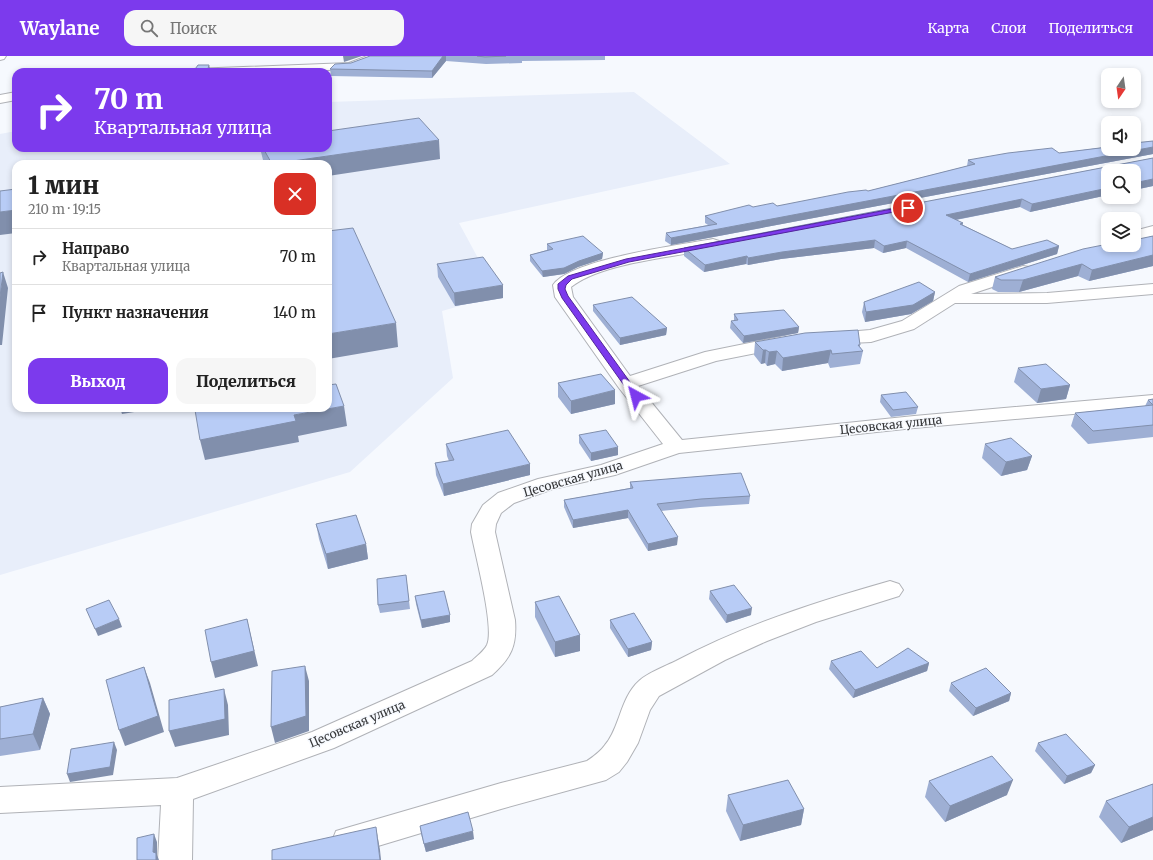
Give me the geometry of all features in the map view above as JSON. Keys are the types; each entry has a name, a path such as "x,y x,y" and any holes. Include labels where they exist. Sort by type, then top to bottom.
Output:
{"street":[{"path":"298,68 351,66 377,56"},
{"path":"0,99 12,97"},
{"path":"1141,234 1153,231"},
{"path":"676,447 626,384 564,297 562,284 570,277 628,260 729,241"},
{"path":"626,384 712,356 744,349 806,339 871,336 893,330 918,320 965,290 1036,267"},
{"path":"948,300 1047,298 1153,290"},
{"name":"Цесовская улица","path":"0,800 177,791 323,740 482,668 499,652 503,632 502,620 483,532 484,524 491,510 506,498 546,484 607,470 676,447 914,422 1153,401"},
{"path":"320,849 501,796 595,771 607,765 623,746 641,697 649,688 718,652 757,634 805,616 890,590"},
{"path":"176,860 177,791"}],"shaded area":[{"path":"634,92 730,164 459,223 498,295 442,311 453,378 350,472 0,575 0,134 12,132 12,152 332,152 332,102"}],"building":[{"path":"370,56 443,56 432,71 331,68 335,64 351,63"},
{"path":"477,56 506,56 485,57"},
{"path":"198,65 209,65 208,68 196,68"},
{"path":"419,118 439,140 300,160 270,160 265,152 332,152 332,130"},
{"path":"1153,141 1153,147 1141,149 1141,142"},
{"path":"1052,148 1059,153 1101,148 1101,156 1105,156 671,238 666,233 717,224 705,216 749,205 753,207 773,203 777,206 848,192 868,191 975,164 968,160 1008,153"},
{"path":"1153,158 1153,179 1141,182 1141,164 1122,164"},
{"path":"1101,168 1101,189 1032,204 1022,199 946,215 963,223 960,224 1012,249 1047,240 1059,246 970,274 907,241 884,246 875,240 748,258 747,256 705,265 684,248"},
{"path":"12,190 12,210 0,212 0,191"},
{"path":"353,228 396,323 332,333 332,231"},
{"path":"583,236 603,253 564,268 542,271 530,255 553,249 547,244"},
{"path":"1153,236 1153,255 1092,270 1082,264 1023,280 1001,280 995,277 1083,249 1101,245 1101,252 1141,252 1141,239"},
{"path":"483,257 503,285 454,293 437,264"},
{"path":"3,272 0,297 0,273"},
{"path":"919,282 935,292 913,305 866,312 864,302"},
{"path":"632,297 667,328 620,338 593,305"},
{"path":"784,310 799,327 744,336 731,321 738,320 734,314"},
{"path":"858,330 860,345 858,345 863,351 832,354 831,350 783,358 777,351 769,352 763,350 755,342 805,333"},
{"path":"1046,364 1070,385 1041,389 1018,368"},
{"path":"601,374 615,390 571,401 558,383"},
{"path":"332,384 336,384 344,406 332,408"},
{"path":"906,392 918,407 893,410 881,395"},
{"path":"1153,399 1153,405 1148,400"},
{"path":"1153,405 1153,425 1093,431 1075,413"},
{"path":"195,412 311,412 294,415 296,421 200,440"},
{"path":"508,430 530,464 443,484 435,463 454,460 446,444"},
{"path":"606,430 618,447 591,453 579,435"},
{"path":"1011,438 1032,456 1006,462 985,444"},
{"path":"741,473 750,496 701,499 657,504 678,537 648,544 628,510 573,520 564,500 633,488 630,482"},
{"path":"356,515 366,544 326,554 316,524"},
{"path":"406,575 409,601 378,605 377,579"},
{"path":"734,585 752,608 727,615 710,591"},
{"path":"444,591 450,615 421,620 415,596"},
{"path":"559,596 580,635 555,642 535,602"},
{"path":"109,600 119,619 95,629 86,609"},
{"path":"634,613 652,642 628,649 610,620"},
{"path":"247,619 254,651 211,662 205,630"},
{"path":"908,648 929,663 855,690 831,661 861,651 877,668"},
{"path":"305,666 306,716 271,727 272,671"},
{"path":"144,667 158,716 119,730 106,680"},
{"path":"986,668 1011,693 976,708 951,683"},
{"path":"224,689 225,719 169,731 169,700"},
{"path":"43,698 33,734 0,739 0,707"},
{"path":"1066,734 1095,765 1067,776 1038,743"},
{"path":"114,742 110,767 67,774 71,749"},
{"path":"992,756 1013,780 950,806 929,781"},
{"path":"788,780 804,809 743,825 728,795"},
{"path":"1153,784 1153,817 1129,827 1106,801"},
{"path":"468,812 473,831 424,844 420,826"},
{"path":"376,827 380,860 272,860 272,850"},
{"path":"154,834 153,852 156,853 156,860 137,860 137,838"}],"route":[{"path":"636,396 564,297 562,284 565,280 570,277 628,260 908,208"}]}
